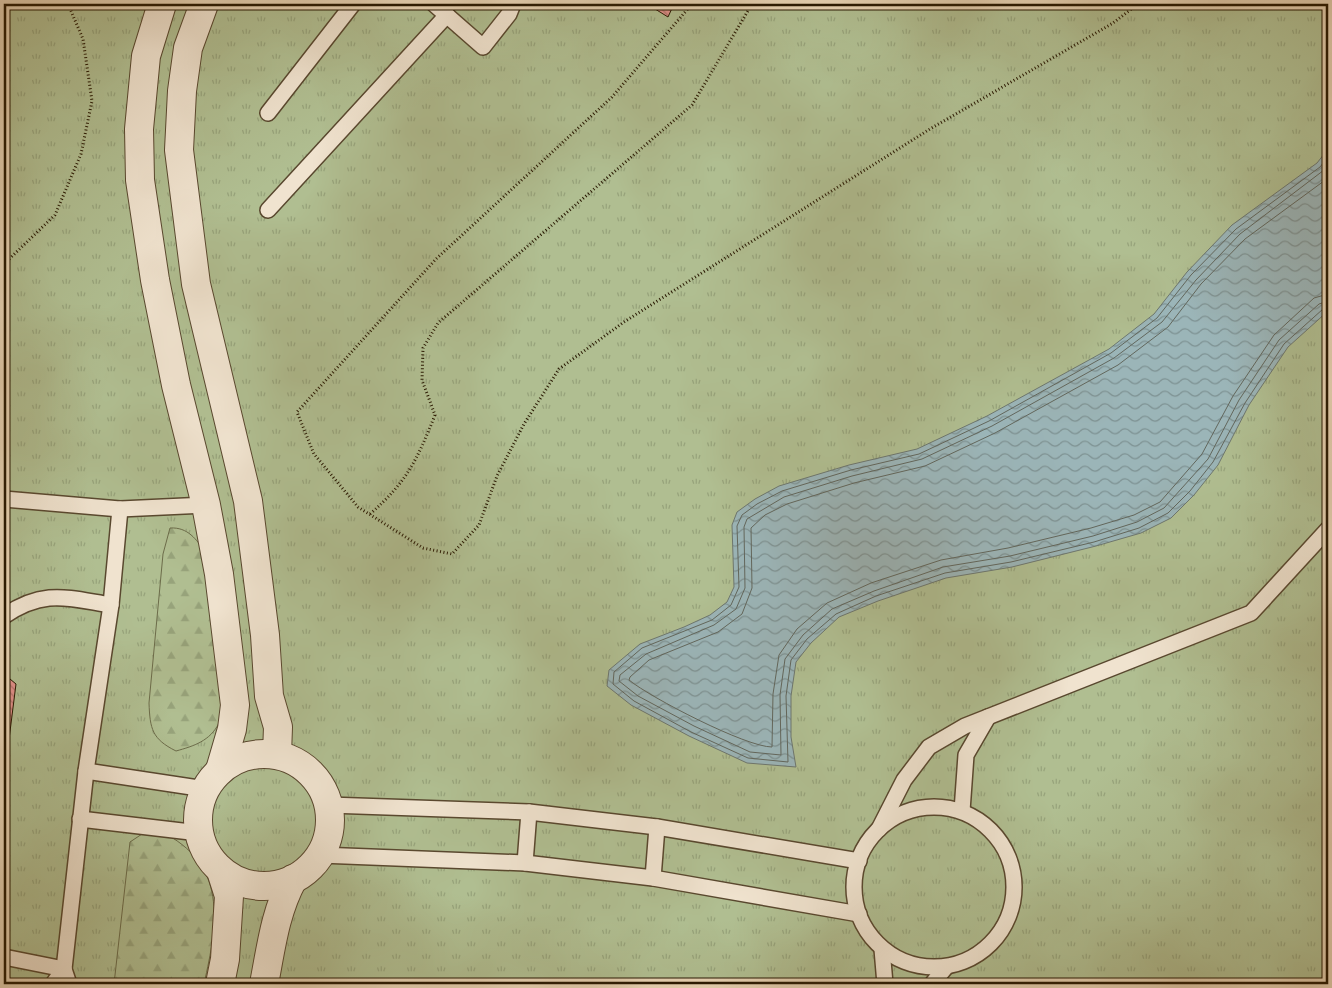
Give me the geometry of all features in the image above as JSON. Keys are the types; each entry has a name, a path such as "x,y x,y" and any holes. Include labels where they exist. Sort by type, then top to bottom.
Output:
{"street":[{"path":"162,4 146,56 139,129 140,180 155,280 178,396 206,504 218,574 235,705 232,729 212,780 198,818 199,834 207,854 221,871 238,881 256,886 275,885 293,880 304,873 320,855 329,830 329,805 319,781 300,763 277,754 246,755 212,780"},
{"path":"204,4 188,48 182,91 179,150 196,284 248,500 265,635 268,696 278,727 277,754"},
{"path":"178,396 220,384"},
{"path":"220,984 225,959 229,896 221,871"},
{"path":"264,984 282,900 293,880"}],"lane":[{"path":"268,113 353,4"},
{"path":"434,4 483,47 509,14 513,4"},
{"path":"268,210 447,15"},
{"path":"4,499 120,509 206,504"},
{"path":"70,984 64,970 86,771 111,605 120,509"},
{"path":"879,829 897,816 918,808 940,807 962,812 982,822 999,840 1010,860 1014,883 1012,899 1003,928 988,946 969,960 946,967 923,967 901,961 882,949 868,933 858,914 854,888 859,861 879,829 904,780 929,747 965,726 1250,613 1328,529"},
{"path":"4,616 23,604 54,596 111,605"},
{"path":"962,812 966,755 988,717"},
{"path":"86,771 212,780"},
{"path":"329,805 529,812 657,827 859,861"},
{"path":"525,863 529,812"},
{"path":"80,819 199,834"},
{"path":"653,878 657,827"},
{"path":"320,855 525,863 653,878 858,914"},
{"path":"882,949 885,984"},
{"path":"4,957 64,970"},
{"path":"932,984 946,967"},
{"path":"54,984 64,970"}],"path":[{"path":"4,264 55,215 81,154 92,101 83,39 68,4"},
{"path":"692,4 612,97 436,259 297,412 314,454 358,507 423,548 452,554 480,525 497,476 524,424 559,369 624,322 665,296 930,129 1113,23 1138,4"},
{"path":"370,514 393,494 416,460 434,415 422,380 423,348 438,323 692,104 752,4"}],"green space":[{"path":"4,4 1328,4 1328,984 4,984"},
{"path":"170,528 187,532 206,553 218,641 222,692 222,711 219,723 215,729 201,742 176,751 162,742 154,732 150,720 149,703 163,554"},
{"path":"160,831 182,845 198,860 207,878 213,897 213,939 204,984 114,984 130,842 142,834"}],"water":[{"path":"1328,149 1328,311 1288,347 1249,405 1218,465 1194,495 1171,518 1141,533 1096,546 1012,567 946,578 878,601 839,617 811,643 796,662 791,696 791,737 796,767 747,763 689,736 631,705 607,686 609,670 640,644 710,615 727,602 734,587 732,525 737,512 755,499 779,486 849,465 917,449 987,416 1109,349 1154,314 1187,272 1232,225 1317,163"}],"building":[{"path":"647,4 674,4 668,17"},
{"path":"4,674 16,684 4,779"}]}
